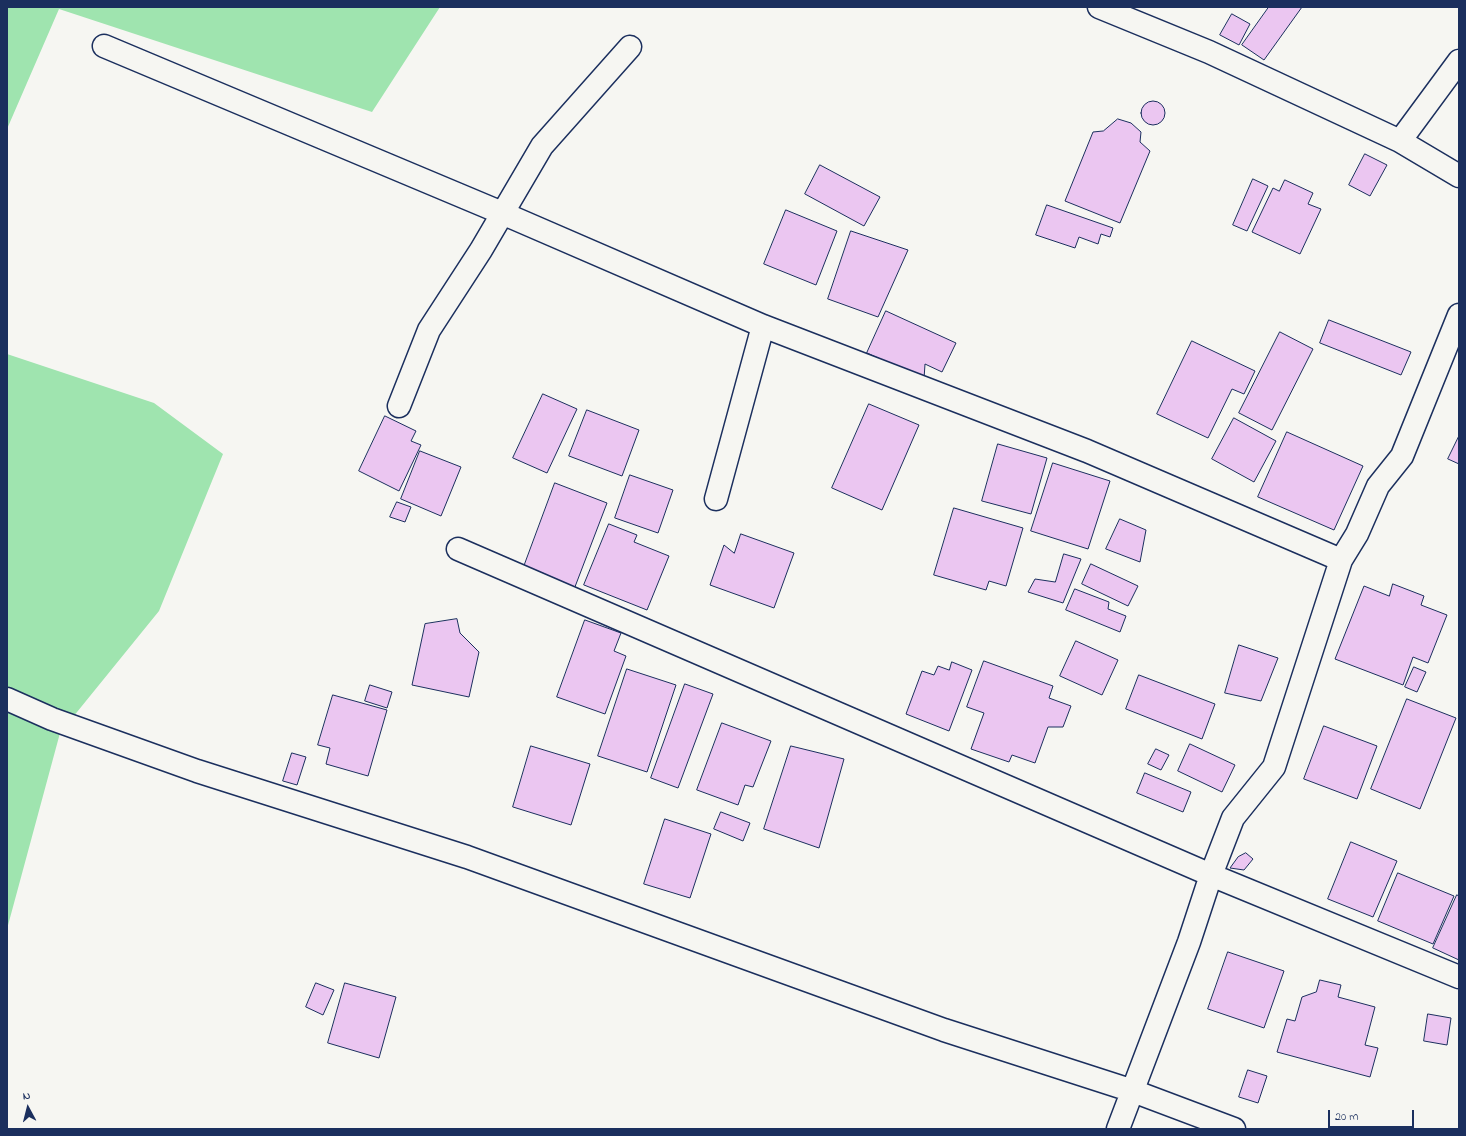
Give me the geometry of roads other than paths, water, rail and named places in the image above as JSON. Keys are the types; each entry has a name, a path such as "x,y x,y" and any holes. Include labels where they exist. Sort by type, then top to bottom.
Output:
{"street":[{"path":"1099,7 1209,52 1400,141 1459,176"},
{"path":"104,46 502,213 763,326 1087,451 1341,560"},
{"path":"399,406 429,330 481,250 542,146 630,47"},
{"path":"1400,141 1459,61"},
{"path":"1118,1129 1189,942 1211,875 1233,818 1274,767 1341,560 1357,534 1378,486 1402,456 1459,315"},
{"path":"716,499 763,326"},
{"path":"458,549 1211,875 1459,977"},
{"path":"7,699 52,719 197,771 467,857 944,1030 1133,1091 1234,1129"}]}
